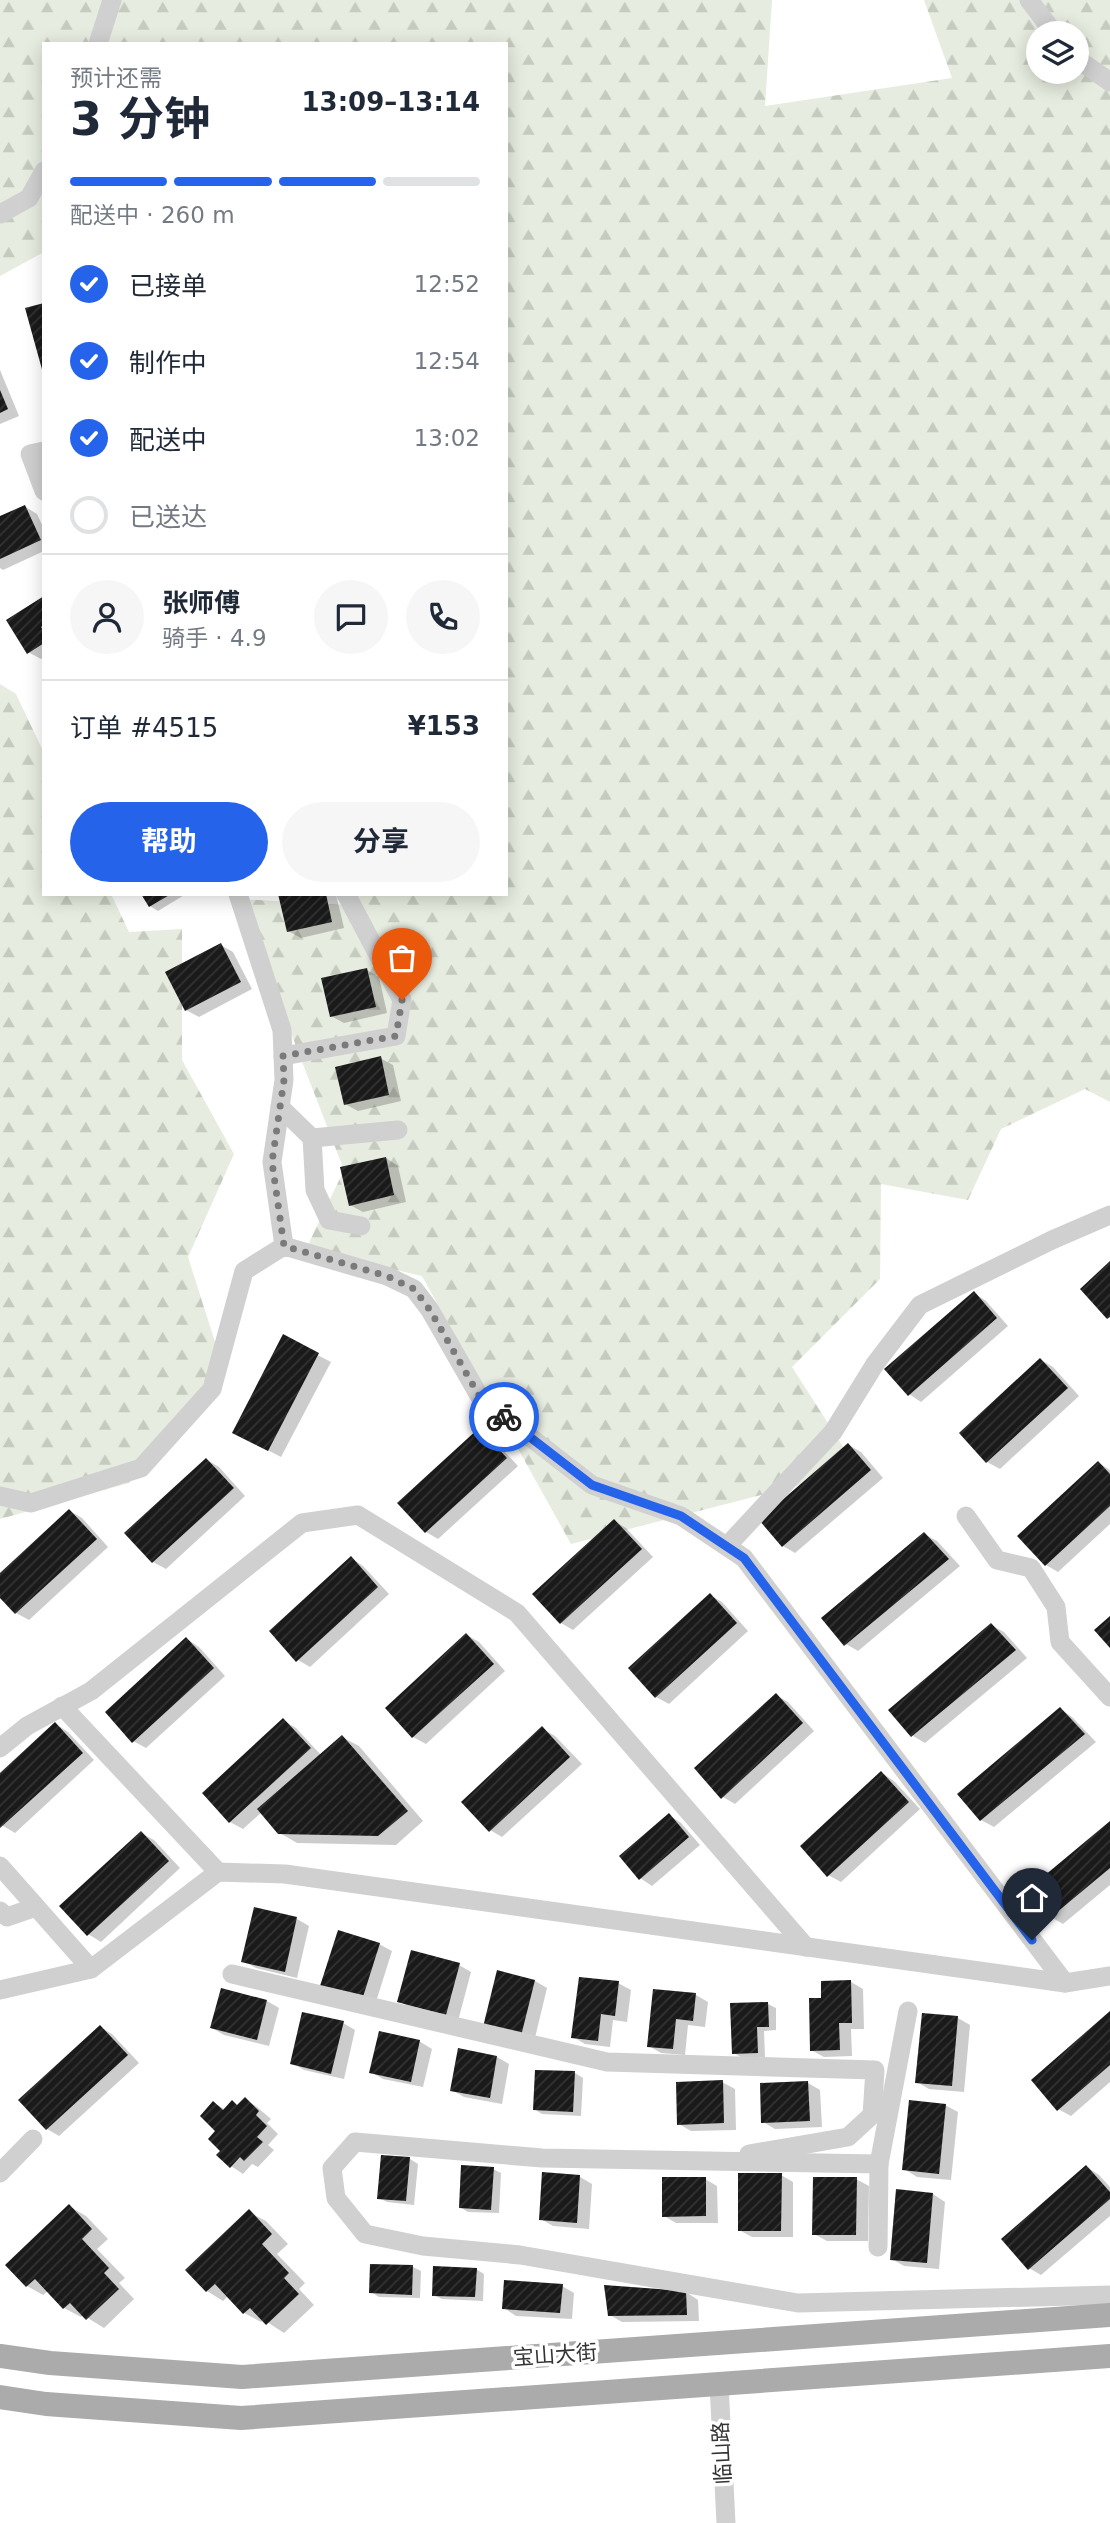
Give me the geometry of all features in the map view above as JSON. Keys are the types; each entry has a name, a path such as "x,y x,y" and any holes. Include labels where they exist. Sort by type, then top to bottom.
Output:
{"main road":[{"name":"宝山大街","path":"0,2356 50,2363 242,2377 1110,2315"},
{"name":"宝山大街","path":"0,2397 46,2404 241,2418 1110,2356"}],"street":[{"path":"99,42 112,0"},
{"path":"1030,0 1045,21"},
{"path":"1089,67 1110,82"},
{"path":"0,214 29,198 42,175"},
{"path":"42,451 30,454 42,486"},
{"path":"239,896 282,1030 284,1080 272,1162 284,1246"},
{"path":"283,1056 396,1036 402,1000 347,896"},
{"path":"280,1107 312,1138 314,1190 329,1220 361,1226"},
{"path":"312,1138 398,1130"},
{"path":"727,1546 833,1432 875,1364 920,1305 1052,1240 1110,1215"},
{"path":"0,1496 31,1503 141,1468 212,1390 244,1271 284,1246 387,1276 414,1289 430,1310 481,1399 592,1485 681,1516 744,1558 1065,1983"},
{"path":"0,1748 27,1726 91,1691 302,1523 358,1515 517,1613 806,1947"},
{"path":"966,1516 997,1560 1031,1568 1056,1607 1060,1642 1110,1697"},
{"path":"62,1706 218,1872"},
{"path":"0,1866 91,1969"},
{"path":"0,1990 91,1969 218,1872 285,1874 1065,1983 1110,1976"},
{"path":"0,1911 7,1916 36,1907"},
{"path":"232,1974 607,2063 875,2070 872,2115 848,2137 703,2162"},
{"path":"878,2247 879,2164 908,2011"},
{"path":"0,2173 33,2139"},
{"path":"879,2164 542,2158 355,2142 332,2168 336,2198 365,2234 423,2246 520,2255 798,2303 1110,2295"},
{"name":"临山路","path":"719,2384 726,2523"}],"green space":[{"path":"0,0 772,0 765,106 952,78 924,0 1110,0 1110,1102 1085,1089 1001,1129 968,1200 881,1184 880,1279 792,1367 858,1470 571,1544 422,1276 306,1249 344,1170 239,899 360,906 356,896 508,896 508,42 42,42 42,253 0,276"},
{"path":"0,684 16,694 42,749 42,896 112,896 129,932 182,929 182,1060 234,1154 188,1257 221,1361 129,1483 0,1519"}],"building":[{"path":"42,304 42,369 25,308"},
{"path":"0,390 8,409 0,413"},
{"path":"25,505 41,540 0,559 0,516"},
{"path":"42,597 42,644 27,654 6,620"},
{"path":"142,896 168,896 149,907"},
{"path":"278,896 326,896 332,922 287,932"},
{"path":"221,943 241,982 185,1011 165,972"},
{"path":"367,968 376,1007 330,1017 321,978"},
{"path":"381,1056 389,1095 344,1105 335,1067"},
{"path":"386,1157 394,1195 349,1206 340,1167"},
{"path":"1110,1261 1110,1317 1107,1319 1080,1289"},
{"path":"974,1291 997,1318 908,1396 884,1369"},
{"path":"283,1334 319,1353 268,1451 232,1433"},
{"path":"1040,1358 1068,1388 986,1463 959,1433"},
{"path":"479,1428 507,1458 425,1533 397,1503"},
{"path":"848,1443 871,1470 782,1547 759,1520"},
{"path":"206,1458 234,1488 152,1563 124,1533"},
{"path":"1098,1461 1110,1474 1110,1506 1045,1566 1017,1536"},
{"path":"69,1509 97,1539 15,1614 0,1598 0,1573"},
{"path":"614,1519 642,1549 560,1624 532,1594"},
{"path":"924,1532 949,1559 844,1646 821,1618"},
{"path":"351,1556 378,1587 296,1662 269,1631"},
{"path":"710,1593 737,1623 655,1698 628,1668"},
{"path":"1110,1616 1110,1648 1094,1630"},
{"path":"991,1623 1016,1650 911,1737 888,1710"},
{"path":"466,1633 494,1664 412,1738 385,1708"},
{"path":"186,1637 214,1668 132,1743 105,1712"},
{"path":"776,1693 803,1723 721,1799 694,1768"},
{"path":"1060,1707 1085,1734 980,1821 957,1794"},
{"path":"283,1718 311,1748 229,1823 202,1793"},
{"path":"55,1722 83,1753 0,1828 0,1773"},
{"path":"542,1726 570,1757 489,1832 461,1802"},
{"path":"342,1735 408,1811 378,1836 278,1834 257,1809"},
{"path":"881,1771 909,1802 827,1877 800,1846"},
{"path":"669,1813 689,1837 639,1880 619,1856"},
{"path":"1110,1821 1110,1868 1050,1918 1026,1891"},
{"path":"141,1831 169,1861 87,1936 59,1906"},
{"path":"254,1907 297,1917 285,1972 241,1962"},
{"path":"338,1930 380,1943 362,2000 320,1986"},
{"path":"411,1950 460,1963 446,2015 397,2002"},
{"path":"497,1970 535,1980 521,2036 483,2027"},
{"path":"579,1977 619,1981 615,2016 601,2014 598,2041 571,2038"},
{"path":"851,1980 852,2023 839,2023 840,2050 810,2051 809,1998 821,1998 821,1981"},
{"path":"221,1988 267,2000 257,2040 210,2028"},
{"path":"653,1989 696,1993 693,2021 676,2019 673,2049 647,2047"},
{"path":"768,2002 769,2027 757,2027 758,2053 732,2054 730,2003"},
{"path":"1110,2011 1110,2065 1057,2111 1031,2080"},
{"path":"302,2012 344,2021 331,2074 290,2064"},
{"path":"922,2013 958,2016 952,2086 915,2083"},
{"path":"100,2025 128,2055 46,2130 18,2100"},
{"path":"379,2031 420,2040 411,2082 369,2073"},
{"path":"458,2048 497,2056 490,2098 450,2091"},
{"path":"535,2070 575,2071 573,2112 533,2110"},
{"path":"723,2080 724,2123 677,2125 676,2082"},
{"path":"808,2081 810,2121 761,2123 760,2083"},
{"path":"245,2097 259,2111 256,2115 267,2126 257,2137 263,2142 244,2161 240,2157 230,2168 216,2155 220,2151 208,2139 215,2131 200,2116 213,2101 223,2110 232,2100 237,2105"},
{"path":"909,2100 946,2104 939,2174 902,2170"},
{"path":"381,2155 410,2157 406,2201 377,2199"},
{"path":"461,2165 494,2167 491,2210 459,2208"},
{"path":"1086,2165 1110,2192 1110,2199 1028,2270 1001,2239"},
{"path":"542,2172 580,2175 577,2223 539,2220"},
{"path":"738,2173 782,2173 781,2231 738,2231"},
{"path":"662,2177 706,2177 706,2216 662,2217"},
{"path":"813,2177 857,2177 856,2235 812,2235"},
{"path":"896,2189 933,2193 927,2263 890,2260"},
{"path":"69,2204 92,2229 82,2239 109,2268 104,2273 119,2289 86,2320 70,2303 63,2309 35,2279 26,2287 5,2265"},
{"path":"249,2209 272,2234 262,2244 289,2273 284,2278 299,2294 266,2325 250,2308 243,2314 215,2284 206,2292 185,2270"},
{"path":"370,2264 413,2265 412,2295 369,2293"},
{"path":"433,2266 477,2268 475,2297 432,2296"},
{"path":"504,2280 563,2284 560,2313 502,2309"},
{"path":"604,2285 686,2291 687,2315 608,2316"}],"way so far":[{"path":"402,1000 396,1036 283,1056 284,1080 272,1162 284,1246 387,1276 414,1289 430,1310 481,1399 504,1417"}],"route":[{"path":"504,1417 592,1485 681,1516 744,1558 1032,1940"}]}
